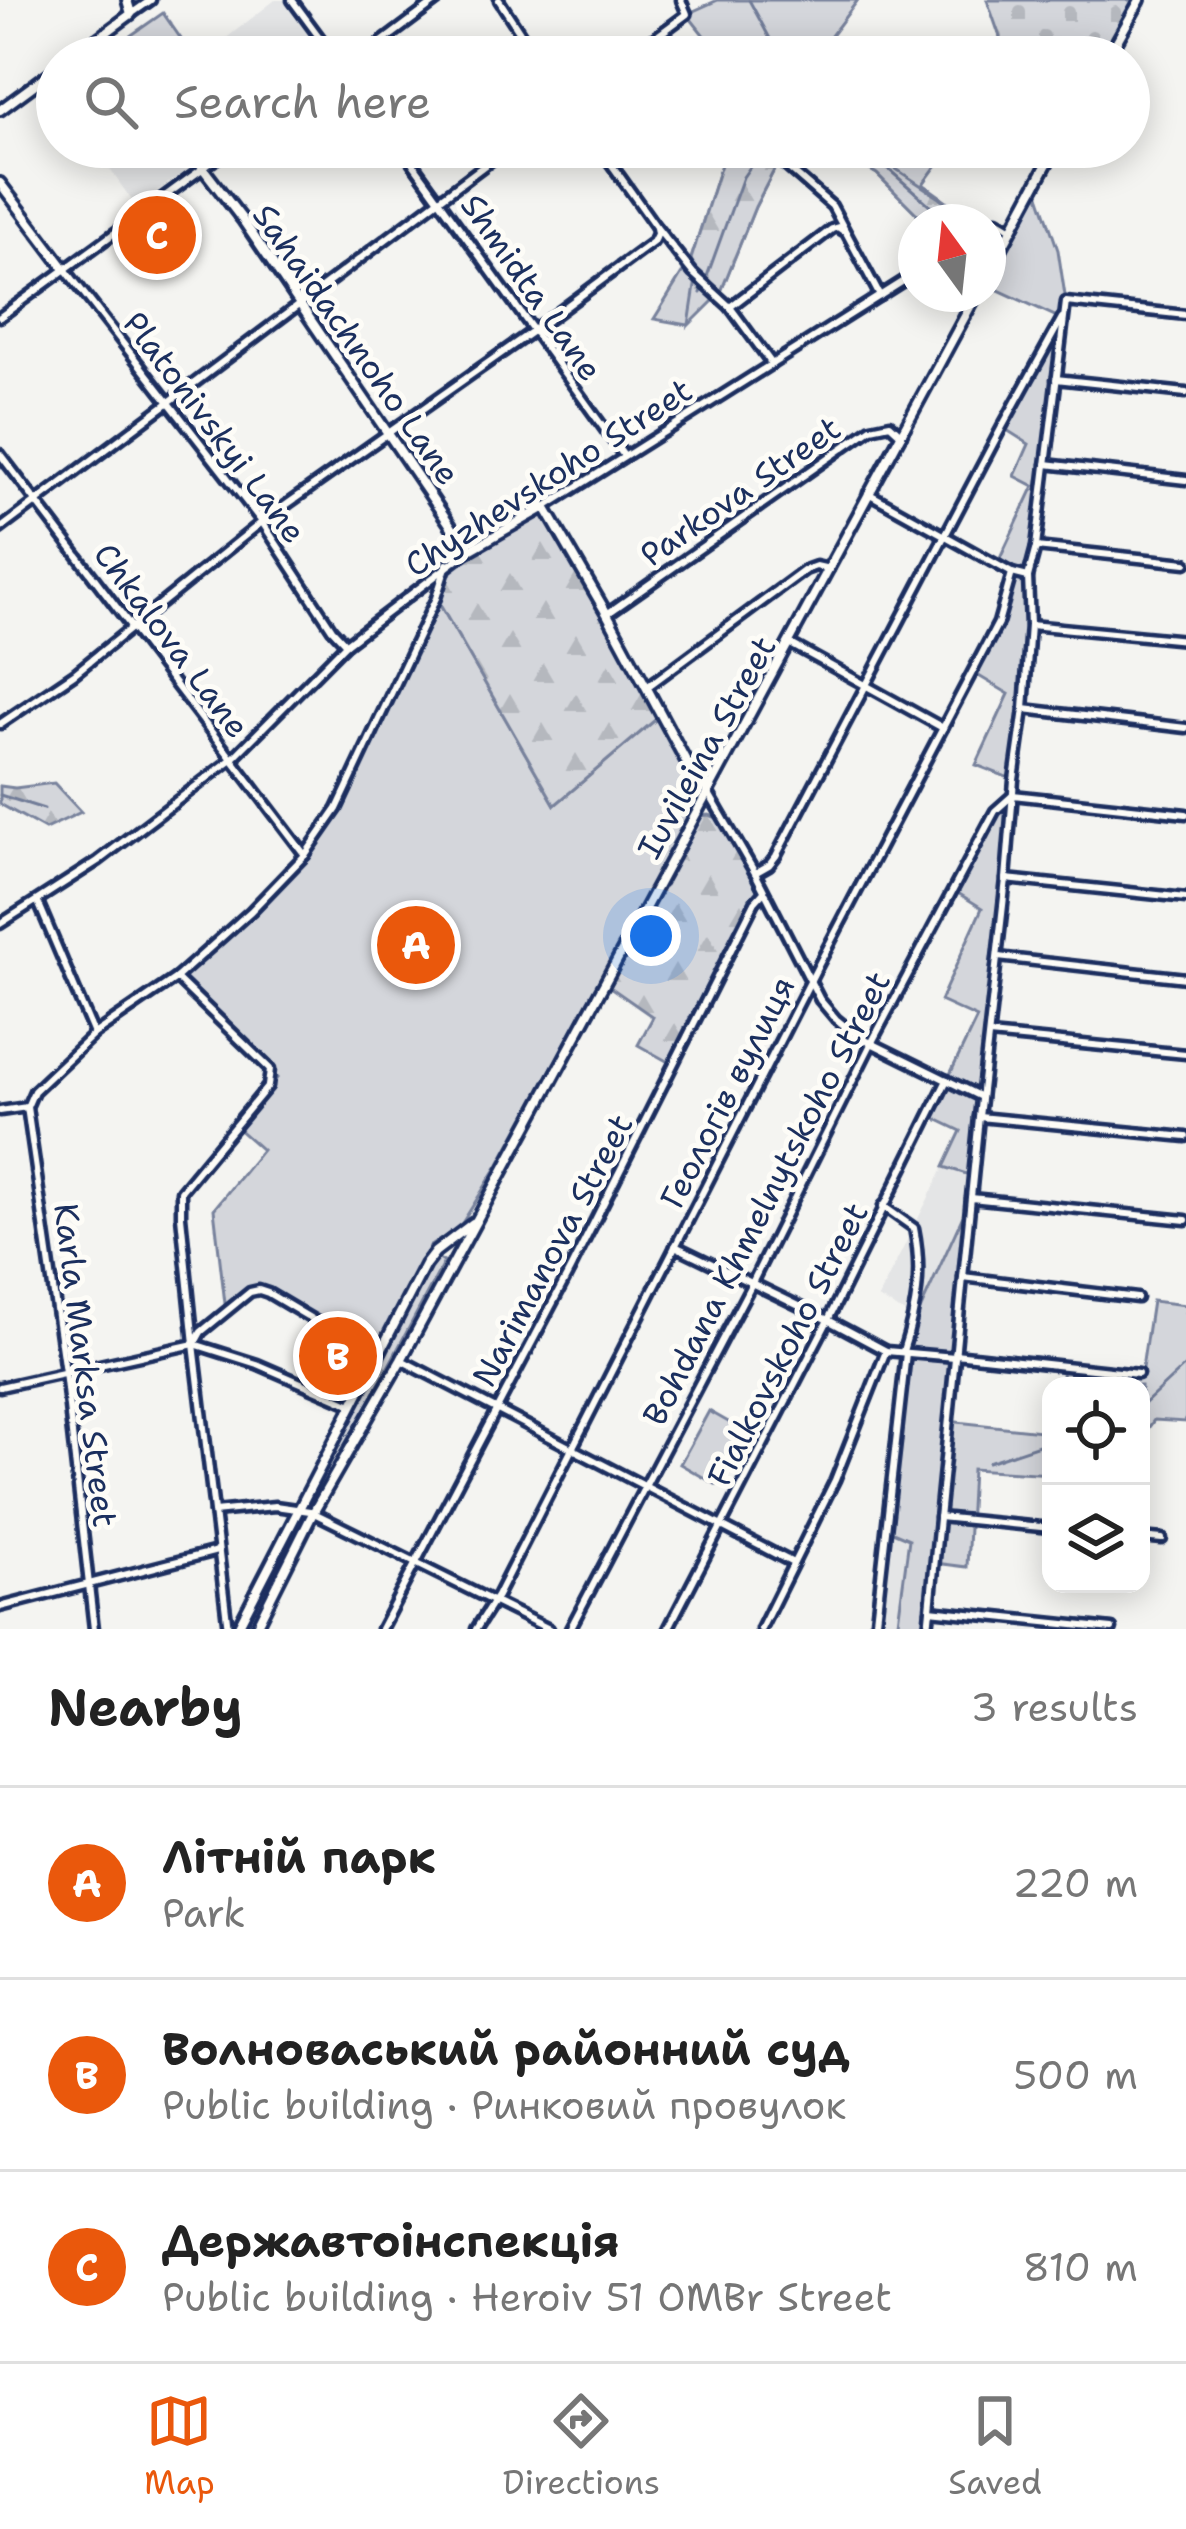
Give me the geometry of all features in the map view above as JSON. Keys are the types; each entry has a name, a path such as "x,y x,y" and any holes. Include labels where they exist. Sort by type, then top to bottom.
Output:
{"street":[{"path":"127,0 131,14"},
{"path":"101,36 151,0"},
{"path":"292,0 319,36"},
{"path":"390,36 437,0"},
{"path":"499,0 522,36"},
{"path":"657,36 687,14 681,0"},
{"path":"1120,36 1140,0"},
{"path":"0,110 36,83"},
{"path":"0,317 201,168"},
{"name":"Sahaidachnoho Lane","path":"203,168 468,550"},
{"name":"Shmidta Lane","path":"417,168 624,456"},
{"path":"0,529 481,168"},
{"path":"614,168 693,273 730,307 772,364"},
{"path":"788,168 822,196 880,296"},
{"path":"1006,240 1045,168"},
{"name":"Platonivskyi Lane","path":"0,183 262,522 346,644"},
{"path":"1006,225 1012,229"},
{"path":"730,307 832,229 838,226 845,232"},
{"path":"2,720 74,674 262,522 653,242 656,227"},
{"name":"Chyzhevskoho Street","path":"0,924 98,861 232,759 346,644 447,564 898,284"},
{"path":"928,1629 1024,710 1028,577 1036,548 1066,302 1186,315"},
{"name":"Iuvileina Street","path":"255,1629 313,1513 401,1360 967,312"},
{"path":"755,873 776,856 1064,315"},
{"path":"1056,380 1186,393"},
{"name":"Parkova Street","path":"608,614 871,428 890,424 902,435"},
{"name":"Chkalova Lane","path":"0,454 305,855"},
{"path":"1046,464 1186,480"},
{"path":"868,494 1012,573 1028,577"},
{"path":"545,507 694,776 755,873 820,1000 845,1028 981,1097"},
{"path":"1036,548 1186,563"},
{"path":"0,1111 27,1107 34,1091 94,1034 176,978 305,855 337,809 436,598 447,564"},
{"path":"647,687 806,570 815,566 829,569"},
{"name":"Геологів вулиця","path":"476,1629 998,623 1012,573"},
{"path":"1030,625 1186,640"},
{"path":"789,643 943,728"},
{"path":"1024,710 1186,728"},
{"path":"1013,795 1186,814"},
{"name":"Bohdana Khmelnytskoho Street","path":"570,1629 872,1042 995,811 1013,795"},
{"path":"1006,879 1186,898"},
{"name":"Narimanova Street","path":"380,1629 764,892"},
{"path":"38,902 94,1034"},
{"path":"998,957 1186,978"},
{"path":"176,978 270,1069 268,1086 181,1191 228,1629"},
{"path":"988,1035 1186,1054"},
{"name":"Fialkovskoho Street","path":"668,1629 947,1080"},
{"name":"Karla Marksa Street","path":"27,1107 65,1372 94,1629"},
{"path":"979,1117 1186,1137"},
{"path":"971,1198 1186,1220"},
{"path":"875,1629 904,1352 915,1314 920,1259 914,1228 883,1206"},
{"path":"237,1629 425,1265 474,1222"},
{"path":"675,1246 886,1351 1138,1374"},
{"path":"435,1252 448,1251 451,1267"},
{"path":"963,1277 1137,1298"},
{"path":"194,1344 200,1332 259,1290 381,1351"},
{"path":"0,1387 194,1344 257,1364 352,1405"},
{"path":"761,1629 835,1480 886,1351"},
{"path":"401,1360 793,1563"},
{"path":"214,1512 275,1506 313,1513 549,1629"},
{"path":"940,1517 1042,1527"},
{"path":"1150,1538 1162,1539"},
{"path":"0,1607 217,1551"},
{"path":"930,1610 1112,1629"}],"shaded area":[{"path":"275,0 285,0 310,36 229,36"},
{"path":"109,168 189,168 136,206"},
{"path":"944,1167 973,1176 971,1198 916,1319 878,1298"},
{"path":"887,1530 909,1539 897,1629 875,1629"}],"green space":[{"path":"718,0 858,0 831,36 704,36 687,14"},
{"path":"987,0 1136,0 1116,36 1000,36"},
{"path":"163,13 179,36 130,36"},
{"path":"720,168 775,168 720,294 688,325 654,319 691,259"},
{"path":"720,168 775,168 720,294 689,325 697,273 691,259"},
{"path":"867,168 935,168 923,184 951,204 907,204"},
{"path":"867,168 895,168 949,204 907,204"},
{"path":"1037,189 1058,250 1066,302 1036,547 1028,577 1030,625 1014,780 976,765 1009,694 972,672 998,623 1012,574 997,565 1034,486 1015,476 1029,444 1002,427 1059,318 1006,293 1006,246"},
{"path":"545,507 661,715 555,805 436,598 447,564"},
{"path":"436,598 555,805 661,715 705,787 499,1164 459,1228 430,1246 379,1346 322,1325 268,1293 250,1292 226,1312 214,1209 262,1150 235,1126 277,1078 176,978 305,855 337,809"},
{"path":"54,783 81,812 45,829 0,804 0,786"},
{"path":"1013,795 973,1176 944,1167 961,1131 930,1116 977,1018 940,1001 982,908 953,890 995,811"},
{"path":"700,816 718,818 759,893 672,1064 638,1045 653,1017 610,987"},
{"path":"971,1198 947,1421 1042,1431 1042,1473 972,1469 967,1567 935,1563 928,1629 897,1629 909,1539 888,1530 906,1353 916,1319"},
{"path":"431,1255 444,1262 314,1506 302,1505"},
{"path":"1152,1301 1186,1305 1186,1422 1154,1420 1150,1426 1150,1377 1062,1377 1063,1366 1141,1375"},
{"path":"709,1411 746,1432 717,1485 680,1464"},
{"path":"297,1515 309,1517 250,1629 239,1629"}],"waterway":[{"path":"749,0 769,36"},
{"path":"701,293 749,168"},
{"path":"887,168 929,204"},
{"path":"0,795 44,809"},
{"path":"1150,1399 1186,1365"},
{"path":"988,1462 1042,1444"}],"place":[{"name":"Державтоінспекція","path":"157,235"},
{"name":"Літній парк","path":"416,945"},
{"name":"Волноваський районний суд","path":"338,1356"}]}
